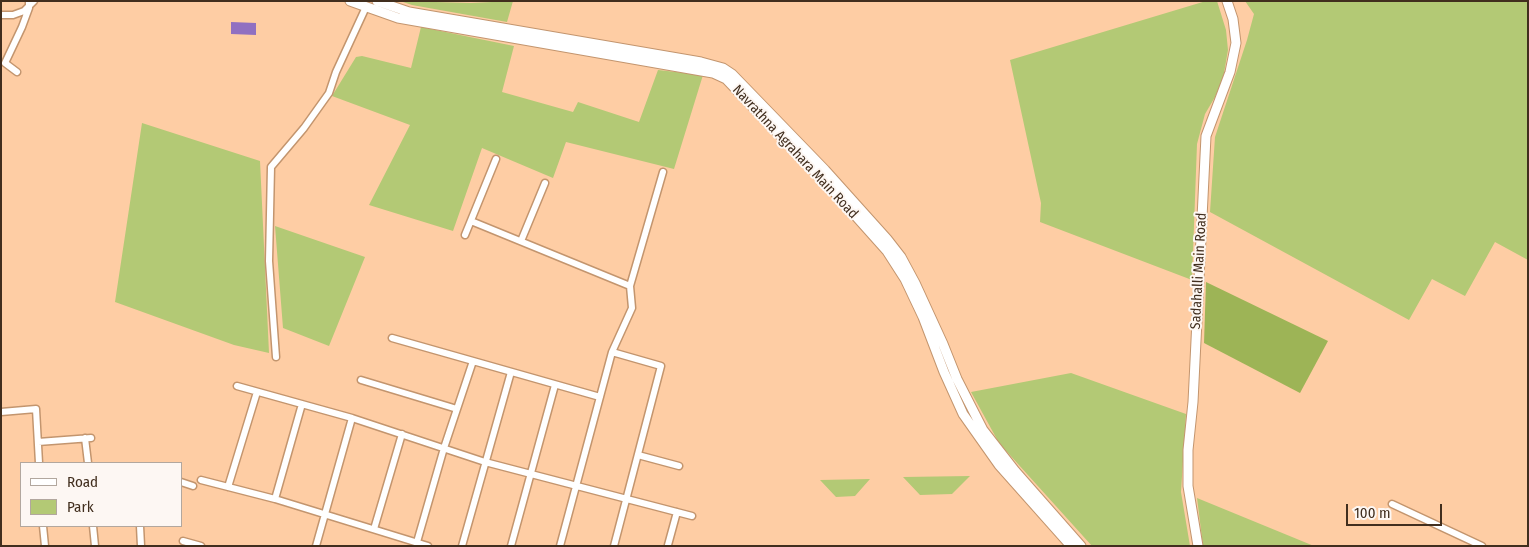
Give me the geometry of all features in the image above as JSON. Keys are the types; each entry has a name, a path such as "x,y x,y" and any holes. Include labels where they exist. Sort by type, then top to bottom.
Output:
{"street":[{"path":"1,15 13,15 34,1"},
{"name":"Navrathna Agrahara Main Road","path":"350,1 398,18 714,72 726,79 887,239 901,257 930,314 956,380 983,430 1015,471 1081,546"},
{"name":"Navrathna Agrahara Main Road","path":"377,1 409,12 701,62 723,68 732,74 840,193 887,251 905,279 923,317 944,372 963,414 999,465 1071,546"},
{"name":"Sadahalli Main Road","path":"1198,546 1188,486 1188,450 1193,402 1206,136 1230,72 1236,43 1233,19 1227,1"},
{"path":"17,72 4,63 22,27 29,4"},
{"path":"276,357 269,261 271,167 304,128 329,94 336,72 366,7"},
{"path":"465,235 496,159"},
{"path":"560,546 612,352 632,308 630,286 663,172"},
{"path":"521,241 545,183"},
{"path":"471,221 630,286"},
{"path":"392,338 600,397"},
{"path":"612,352 661,366 614,546"},
{"path":"417,542 444,448 473,361"},
{"path":"462,546 511,372"},
{"path":"360,380 457,409"},
{"path":"512,546 555,385"},
{"path":"237,386 352,418 485,462 692,516"},
{"path":"228,488 257,392"},
{"path":"275,499 302,404"},
{"path":"1,412 36,409 39,462"},
{"path":"316,546 352,418"},
{"path":"374,529 402,434"},
{"path":"38,442 88,438 88,462"},
{"path":"638,455 680,466"},
{"path":"201,480 275,499 428,546"},
{"path":"182,482 193,486"},
{"path":"1392,504 1482,546"},
{"path":"668,546 677,512"},
{"path":"43,527 45,546"},
{"path":"93,527 95,546"},
{"path":"140,527 141,546"},
{"path":"183,541 200,546"}],"green space":[{"path":"400,1 471,3 513,1 507,22 412,5"},
{"path":"1206,1 1217,1 1226,30 1228,50 1223,79 1205,114 1197,144 1192,280 1040,222 1041,203 1010,60"},
{"path":"1245,1 1528,1 1528,260 1495,242 1465,296 1432,279 1409,320 1210,212 1215,137 1254,14"},
{"path":"421,27 514,46 502,92 573,112 578,102 639,122 658,70 703,75 674,169 566,142 553,178 482,148 453,231 369,205 410,125 332,96 356,57 362,56 411,68"},
{"path":"142,123 260,161 269,353 234,345 115,302"},
{"path":"275,226 365,257 329,346 283,328"},
{"path":"1206,282 1328,341 1300,393 1204,343"},
{"path":"1071,373 1186,414 1181,492 1190,546 1092,546 999,443 971,392"},
{"path":"970,476 952,494 920,495 903,477"},
{"path":"870,479 855,496 836,497 820,480"},
{"path":"1197,498 1314,546 1203,546"}],"shaded area":[{"path":"231,22 256,23 256,35 231,34"}]}
